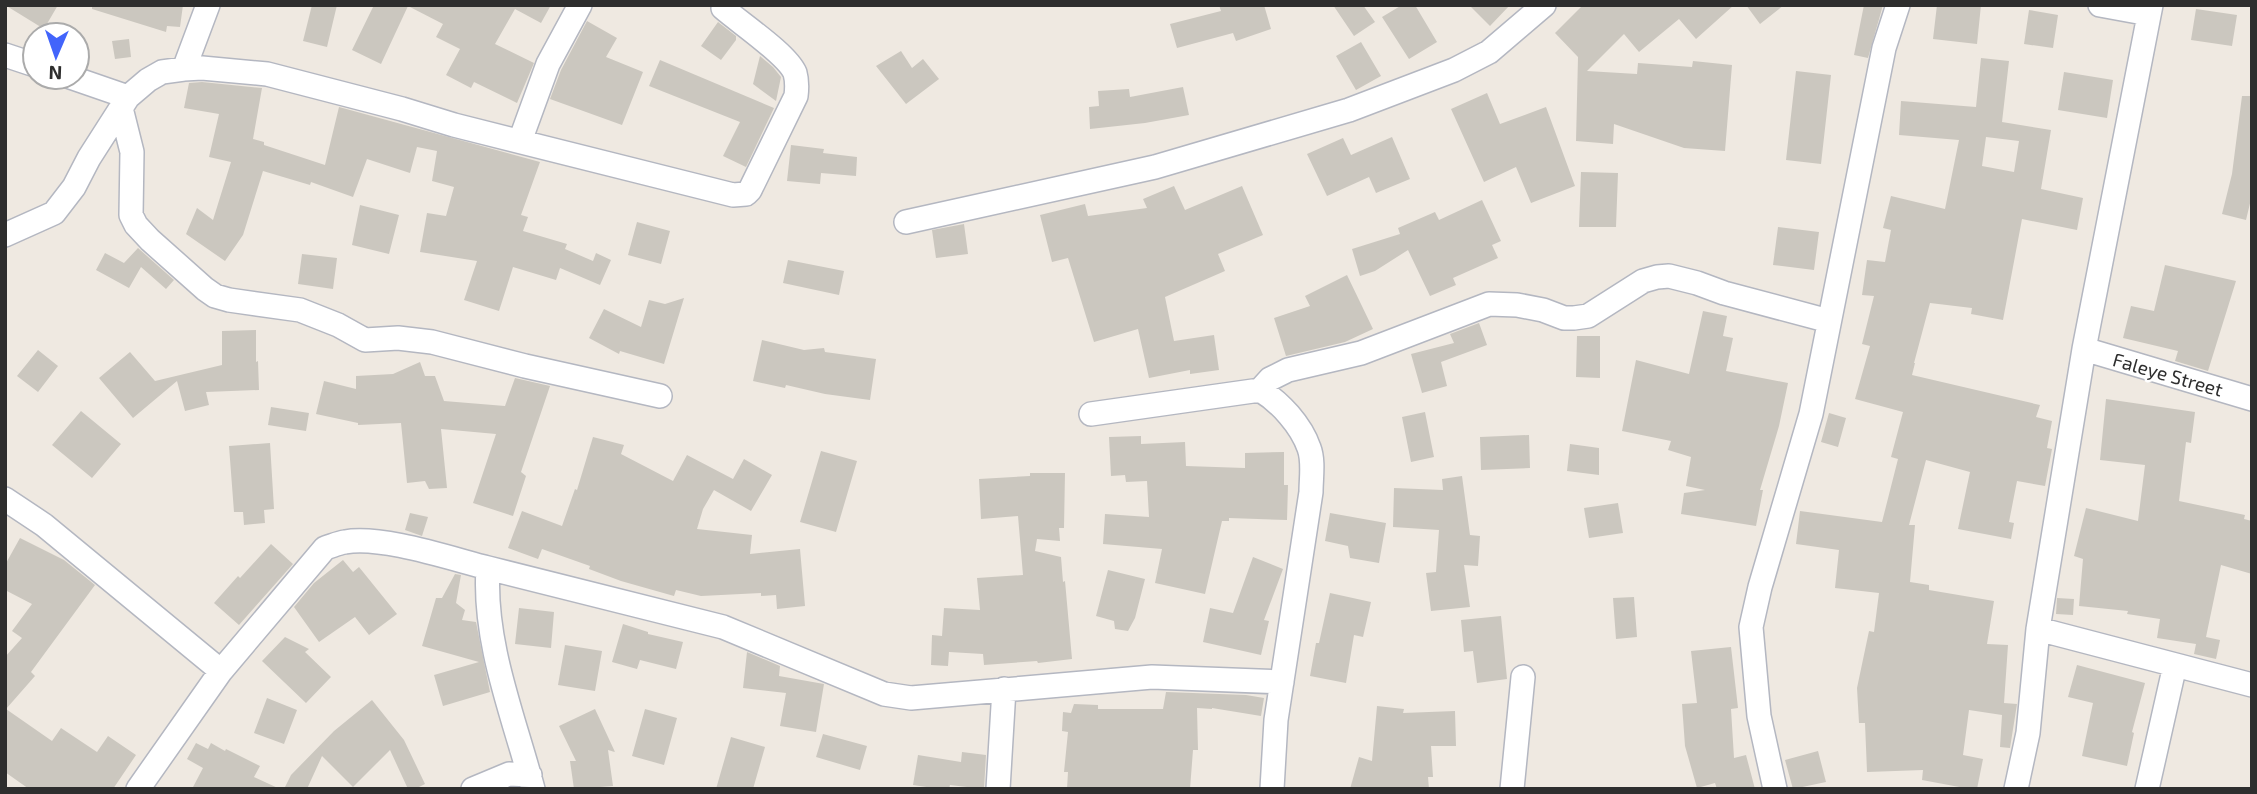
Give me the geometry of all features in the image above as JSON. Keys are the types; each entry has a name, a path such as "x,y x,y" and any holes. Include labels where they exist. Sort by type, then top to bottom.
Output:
{"street":[{"path":"184,69 208,5"},
{"path":"520,141 548,65 580,5"},
{"path":"906,222 1155,167 1349,110 1454,70 1489,52 1545,5"},
{"path":"1775,789 1759,716 1751,626 1811,414 1884,48 1898,5"},
{"path":"2016,789 2028,733 2038,629 2084,349 2150,10 2100,5"},
{"path":"5,235 54,213 74,187 89,158 125,103 148,80 162,72 202,68 267,74 454,125 733,195 746,194 796,96 797,87 794,73 786,60 723,8"},
{"path":"91,87 125,103"},
{"path":"125,103 132,152 131,215 136,225 215,296 300,310 338,325 365,340 398,338 432,342 660,396"},
{"path":"1260,390 1270,379 1288,370 1361,353 1489,304 1517,305 1543,310 1564,318 1588,316 1643,281 1657,277 1669,276 1829,321"},
{"name":"Faleye Street","path":"2084,349 2252,399"},
{"path":"1091,414 1260,390 1277,400 1310,448 1311,492 1276,720 1272,789"},
{"path":"5,499 44,525 221,671"},
{"path":"138,789 221,671 325,548 347,541 370,541 420,550 723,627 884,694 911,698 1152,677 1282,682"},
{"path":"473,789 524,774 493,646 488,568"},
{"path":"2038,629 2252,685"},
{"path":"2147,789 2175,665"},
{"path":"1512,789 1523,677"},
{"path":"998,789 1004,689"}],"building":[{"path":"5,5 58,5 49,21 31,21"},
{"path":"92,5 183,5 180,27 167,26 166,32 92,9"},
{"path":"312,5 337,5 327,47 303,41"},
{"path":"374,5 551,5 541,23 515,9 495,44 534,63 517,103 474,82 471,88 446,75 460,49 436,37 443,24 408,6 381,64 352,50"},
{"path":"1219,5 1264,5 1271,29 1236,41 1233,33 1177,48 1170,24 1221,11"},
{"path":"1333,5 1363,5 1375,22 1354,36"},
{"path":"1402,5 1415,5 1437,42 1409,59 1382,17"},
{"path":"1469,5 1510,5 1490,26"},
{"path":"1583,5 1734,5 1696,39 1679,19 1639,52 1624,34 1587,71 1637,74 1638,63 1692,67 1693,61 1732,65 1725,151 1684,148 1614,124 1613,144 1576,141 1578,57 1555,33"},
{"path":"1746,5 1784,5 1760,24"},
{"path":"1864,5 1883,5 1868,58 1854,55"},
{"path":"1937,5 1981,5 1977,44 1933,39"},
{"path":"2196,9 2237,15 2232,46 2191,40"},
{"path":"2029,10 2058,15 2053,48 2024,44"},
{"path":"587,21 617,38 606,57 643,72 622,125 550,99 561,70"},
{"path":"718,22 736,36 736,40 721,60 701,46"},
{"path":"129,39 131,57 115,59 112,41"},
{"path":"1361,42 1381,76 1356,90 1336,56"},
{"path":"901,51 912,68 923,59 939,79 906,104 876,66"},
{"path":"760,56 781,77 776,101 753,84"},
{"path":"1981,58 2009,61 2002,122 2051,130 2041,189 2083,198 2077,230 2022,219 2003,320 1971,314 1972,308 1930,303 1914,363 1912,375 2040,405 2036,417 2052,421 2047,448 2052,449 2045,486 2017,481 2009,522 2014,523 2011,539 1958,529 1970,472 1926,460 1909,525 1915,525 1910,582 1929,585 1929,590 1994,601 1987,644 2008,645 2004,703 2017,704 2010,748 2000,747 2002,715 1969,710 1963,755 1983,759 1977,789 1970,789 1922,780 1923,770 1867,772 1865,723 1859,723 1857,688 1869,631 1874,632 1879,593 1835,588 1839,550 1796,544 1800,511 1882,522 1898,459 1891,457 1903,412 1855,399 1870,346 1862,344 1874,296 1862,295 1867,260 1885,262 1891,230 1883,228 1891,196 1945,209 1959,140 1899,135 1901,101 1976,107","holes":["1986,137 2019,141 2014,172 1982,166"]},
{"path":"660,60 774,108 746,167 723,156 740,122 649,86"},
{"path":"1796,71 1831,75 1821,164 1786,160"},
{"path":"2064,72 2113,80 2107,118 2058,110"},
{"path":"189,83 262,88 253,139 325,165 339,107 540,162 521,215 528,217 523,231 567,244 565,249 593,261 596,253 611,260 600,285 560,268 556,280 513,267 499,311 464,300 477,261 420,252 427,213 446,216 454,187 432,181 437,151 417,147 410,173 367,159 353,197 311,182 310,185 263,171 243,235 225,261 186,234 197,208 213,220 231,162 209,157 219,114 184,108"},
{"path":"1183,87 1189,115 1090,129 1089,107 1099,106 1098,91 1129,89 1130,97"},
{"path":"1487,93 1500,124 1546,107 1575,186 1531,203 1516,167 1484,182 1451,109"},
{"path":"2242,96 2252,96 2252,195 2246,220 2222,214 2232,174"},
{"path":"1392,137 1410,179 1376,193 1369,177 1327,196 1307,154 1343,138 1351,155"},
{"path":"791,145 824,149 823,153 857,157 856,176 821,173 820,184 787,181"},
{"path":"1581,172 1618,173 1616,227 1579,227"},
{"path":"1174,186 1185,210 1242,186 1263,235 1218,254 1225,271 1165,297 1174,341 1214,335 1219,370 1190,374 1190,370 1149,378 1138,329 1094,342 1068,258 1052,262 1040,215 1085,204 1088,216 1147,208 1143,199"},
{"path":"1482,200 1501,241 1492,245 1498,258 1453,278 1456,285 1430,296 1408,250 1375,271 1360,276 1352,249 1400,234 1398,228 1435,212 1439,220"},
{"path":"360,205 399,215 389,254 352,245"},
{"path":"637,222 670,231 661,264 628,255"},
{"path":"964,224 968,254 936,258 932,230"},
{"path":"1778,227 1819,232 1814,270 1773,265"},
{"path":"138,248 174,280 166,289 141,267 129,288 96,270 105,253 124,263"},
{"path":"302,254 337,258 333,289 298,284"},
{"path":"788,260 844,271 839,295 783,283"},
{"path":"2165,265 2236,281 2208,371 2175,361 2178,351 2123,338 2131,306 2154,311"},
{"path":"1347,275 1373,329 1345,342 1286,356 1274,318 1310,306 1305,296"},
{"path":"684,298 664,364 620,351 619,354 589,338 604,309 641,327 649,300 665,304"},
{"path":"1703,311 1727,316 1723,336 1733,338 1726,371 1788,383 1779,426 1760,490 1763,490 1756,526 1681,514 1684,493 1705,490 1686,486 1691,457 1668,450 1671,441 1622,431 1636,360 1689,374"},
{"path":"1479,323 1487,345 1441,362 1447,386 1422,393 1411,354 1454,343 1450,334"},
{"path":"256,330 259,390 206,392 209,405 185,411 177,381 133,418 99,378 130,352 155,381 222,365 222,331"},
{"path":"1577,336 1600,336 1600,378 1576,377"},
{"path":"762,340 804,350 824,348 825,352 876,359 870,400 753,381"},
{"path":"38,350 58,366 38,392 17,376"},
{"path":"420,362 425,376 435,376 444,401 505,406 515,378 550,386 521,472 526,476 513,516 473,503 496,434 441,429 447,488 429,489 425,481 407,483 401,423 358,425 316,414 324,381 356,389 356,376 393,374"},
{"path":"2106,399 2195,412 2191,443 2186,442 2179,501 2245,515 2244,519 2252,521 2252,574 2221,565 2206,637 2220,640 2216,659 2194,654 2196,644 2157,638 2160,619 2127,614 2128,611 2079,606 2083,559 2074,556 2086,508 2138,521 2145,465 2100,460"},
{"path":"271,407 309,413 306,431 268,425"},
{"path":"81,411 121,444 92,478 52,445"},
{"path":"1425,412 1434,457 1411,462 1402,417"},
{"path":"1829,413 1846,418 1838,447 1821,442"},
{"path":"1529,435 1530,468 1481,470 1480,437"},
{"path":"1141,436 1141,444 1185,442 1186,466 1245,468 1245,453 1284,452 1284,485 1288,485 1287,520 1229,518 1229,521 1222,521 1205,594 1155,583 1162,549 1103,544 1105,514 1149,517 1147,481 1126,482 1125,475 1111,476 1109,437"},
{"path":"593,437 624,445 621,454 673,481 687,455 733,479 744,459 772,475 751,511 714,490 703,509 697,529 752,535 750,554 800,549 805,606 777,609 776,595 761,596 761,593 701,596 676,590 674,596 621,581 589,569 590,566 542,549 538,559 508,548 522,511 562,526 575,489 577,490"},
{"path":"270,443 274,509 264,510 265,523 244,525 243,512 234,512 229,446"},
{"path":"1570,444 1599,448 1599,475 1567,471"},
{"path":"821,451 857,461 836,532 800,522"},
{"path":"1030,473 1065,473 1064,528 1059,528 1060,541 1037,539 1035,551 1061,557 1072,659 984,665 983,654 949,652 948,666 931,665 932,635 942,636 944,608 980,610 977,578 1023,575 1018,516 981,519 979,479 1030,476"},
{"path":"1462,476 1470,535 1480,536 1478,566 1464,565 1470,607 1431,611 1426,573 1436,572 1439,530 1393,527 1394,488 1443,490 1442,479"},
{"path":"1618,503 1623,533 1589,538 1584,508"},
{"path":"410,513 428,517 422,536 405,530"},
{"path":"1330,513 1386,523 1379,563 1350,558 1348,546 1325,541"},
{"path":"20,538 64,560 95,585 31,672 35,676 6,709 52,741 61,728 97,752 108,736 136,755 113,789 29,789 5,772 5,657 22,638 12,631 32,604 5,590 5,565"},
{"path":"271,544 293,564 239,625 214,603"},
{"path":"1253,557 1283,569 1264,620 1269,621 1261,655 1203,642 1210,608 1233,613"},
{"path":"343,560 353,572 359,567 397,614 369,635 355,617 319,642 294,607 314,583"},
{"path":"1108,570 1145,579 1135,618 1128,631 1115,629 1114,621 1096,616"},
{"path":"455,574 461,575 456,603 465,610 462,620 476,622 490,692 443,706 434,675 479,662 422,646 436,598 442,598"},
{"path":"1330,593 1371,602 1363,637 1354,635 1346,683 1310,676"},
{"path":"1634,597 1637,637 1616,639 1613,598"},
{"path":"2057,598 2074,599 2073,615 2056,614"},
{"path":"519,608 554,612 551,648 515,644"},
{"path":"1501,616 1507,679 1477,683 1473,651 1464,652 1461,620"},
{"path":"623,624 648,634 683,642 676,669 640,660 637,669 612,662"},
{"path":"285,637 309,649 305,652 331,677 306,703 262,661"},
{"path":"565,645 602,651 595,691 558,685"},
{"path":"1731,647 1738,708 1731,709 1734,758 1746,755 1755,789 1717,789 1715,783 1697,788 1685,746 1682,704 1697,703 1691,651"},
{"path":"747,652 780,666 779,676 824,684 816,732 780,726 786,693 743,688"},
{"path":"2077,665 2145,683 2132,732 2134,733 2127,766 2082,756 2093,703 2068,697"},
{"path":"1166,692 1264,698 1261,716 1197,708 1198,750 1193,750 1190,789 1067,789 1068,772 1064,772 1068,732 1062,731 1063,712 1071,713 1074,704 1098,705 1098,709 1163,709"},
{"path":"267,698 297,710 284,744 254,733"},
{"path":"372,700 404,740 425,784 408,789 390,750 353,787 322,756 307,789 284,789 291,775 334,731"},
{"path":"1377,706 1404,709 1403,713 1455,711 1456,746 1431,746 1433,777 1428,777 1429,789 1350,789 1359,757 1372,761"},
{"path":"595,709 615,752 608,750 613,786 574,789 570,761 576,761 559,726"},
{"path":"645,709 677,718 664,765 632,756"},
{"path":"823,734 867,746 860,770 816,757"},
{"path":"731,737 765,747 753,789 716,789"},
{"path":"196,743 208,749 211,743 260,766 254,777 280,789 192,789 203,768 187,759"},
{"path":"1818,751 1826,782 1793,789 1785,760"},
{"path":"962,752 986,755 984,789 950,785 949,789 940,789 913,785 918,755 961,762"}]}
